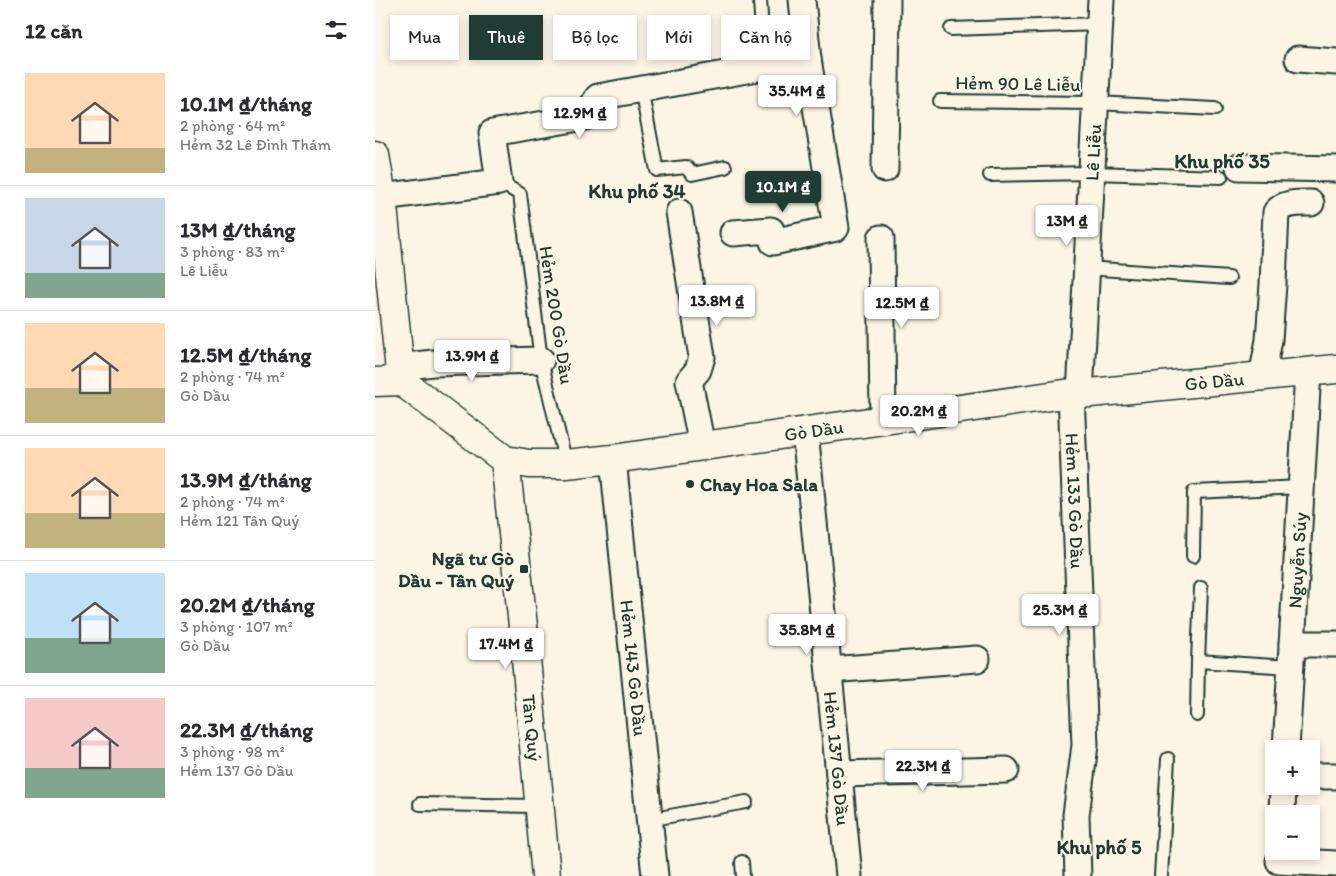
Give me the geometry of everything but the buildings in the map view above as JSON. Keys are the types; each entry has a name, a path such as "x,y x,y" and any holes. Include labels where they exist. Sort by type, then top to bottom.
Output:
{"street":[{"path":"803,0 804,15"},
{"path":"885,169 887,0"},
{"name":"Lê Liễu","path":"1075,394 1086,268 1101,12"},
{"path":"1298,59 1336,62"},
{"path":"381,197 499,182 492,133 585,118 597,97 802,60"},
{"path":"733,233 771,230 773,242 836,228 808,60"},
{"path":"375,156 381,197 392,377 433,363 541,360"},
{"path":"1230,172 1336,169"},
{"path":"1262,376 1269,340 1276,212 1280,207 1287,205 1311,203"},
{"path":"679,212 702,357 698,370 689,380 702,446"},
{"path":"881,238 883,420"},
{"name":"Gò Dầu","path":"392,377 505,460 529,464 566,464 1075,394 1336,370"},
{"name":"Nguyễn Súy","path":"1286,740 1308,372"},
{"name":"Hẻm 133 Gò Dầu","path":"1075,394 1085,745 1076,814 1078,876"},
{"name":"Hẻm 137 Gò Dầu","path":"805,431 849,876"},
{"name":"Hẻm 143 Gò Dầu","path":"613,459 655,876"},
{"name":"Tân Quý","path":"505,460 523,626 546,876"},
{"path":"1291,655 1336,644"},
{"path":"829,670 977,659"},
{"path":"839,774 1006,770"},
{"path":"1320,776 1336,776"},
{"path":"1279,863 1336,864"}],"lane":[{"path":"760,0 761,15"},
{"path":"951,29 1101,12"},
{"path":"641,89 657,170 686,167 692,174 725,167"},
{"name":"Hẻm 90 Lê Liễu","path":"940,101 1096,103 1215,109"},
{"path":"990,174 1230,172"},
{"name":"Hẻm 200 Gò Dầu","path":"499,182 520,194 541,360 566,464"},
{"path":"1086,268 1229,278"},
{"path":"1193,556 1194,492 1301,487"},
{"path":"1197,715 1201,588"},
{"path":"1198,661 1291,655"},
{"path":"1161,876 1168,759"},
{"path":"648,820 747,802"},
{"path":"420,804 539,806"},
{"path":"742,862 743,876"}],"place":[{"name":"Chay Hoa Sala","path":"690,484"},
{"name":"Ngã tư Gò Dầu - Tân Quý","path":"524,569"}],"district":[{"name":"Khu phố 35","path":"1222,161"},
{"name":"Khu phố 34","path":"637,191"},
{"name":"Khu phố 5","path":"1099,847"}]}
